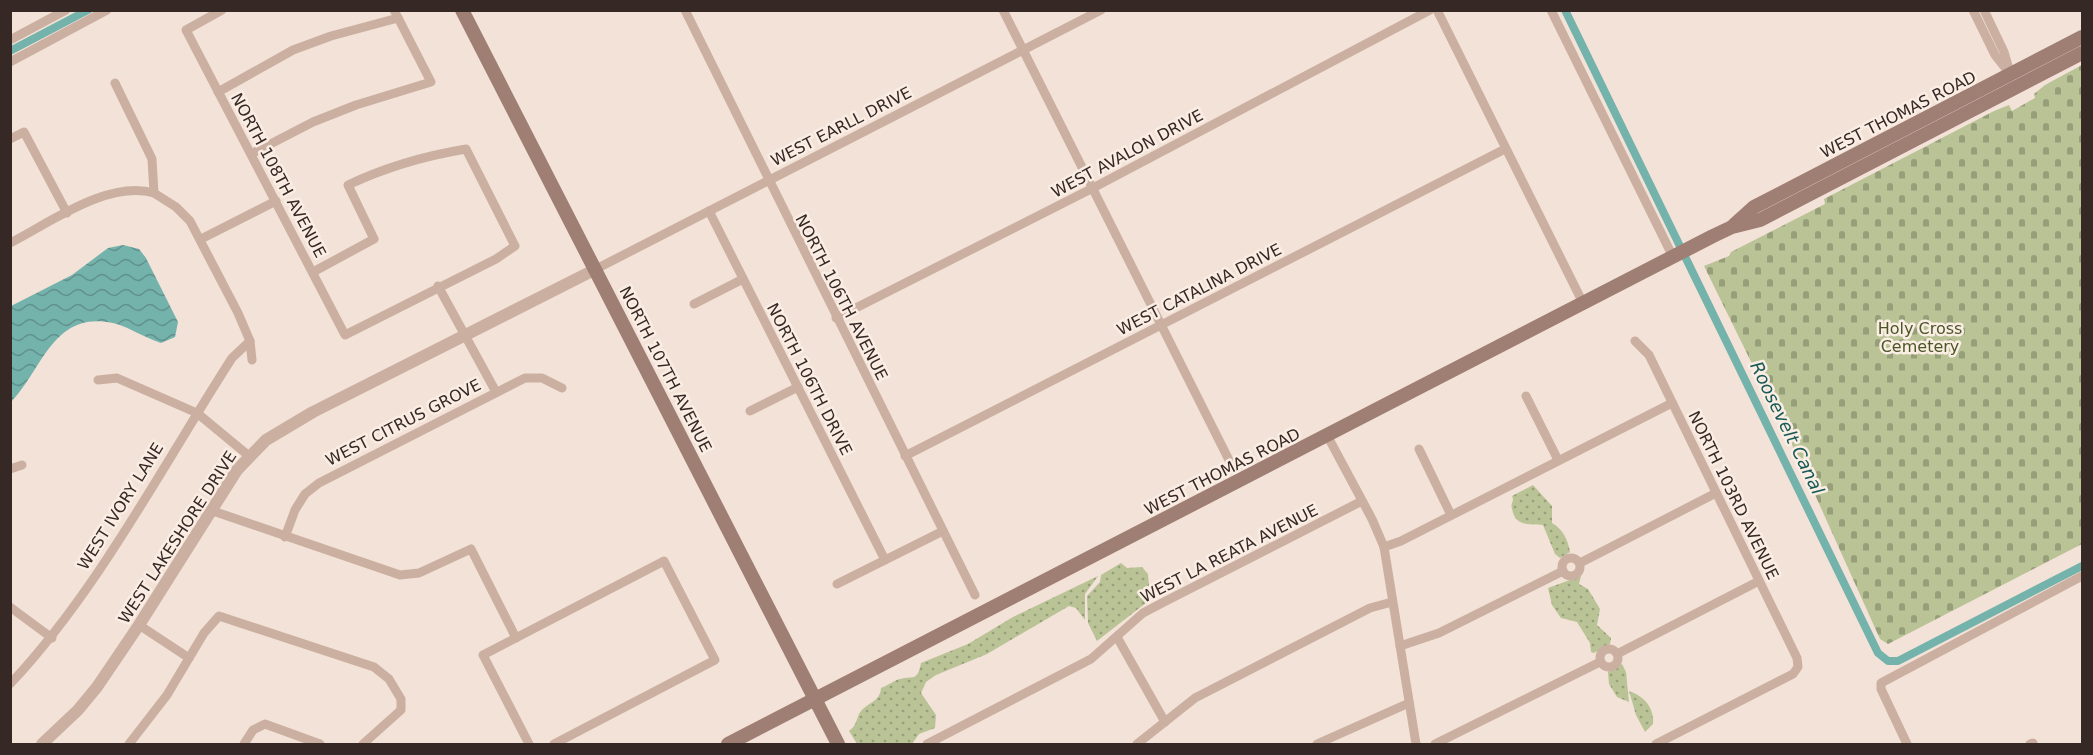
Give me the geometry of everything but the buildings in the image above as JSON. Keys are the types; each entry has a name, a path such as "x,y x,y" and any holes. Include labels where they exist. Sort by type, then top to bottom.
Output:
{"main road":[{"name":"NORTH 107TH AVENUE","path":"462,10 838,744"},
{"name":"WEST THOMAS ROAD","path":"1732,227 1754,207 2082,37"},
{"name":"WEST THOMAS ROAD","path":"728,744 1694,246 1732,227 1760,220 2082,53"}],"street":[{"path":"10,40 66,10"},
{"path":"10,62 107,10"},
{"name":"NORTH 108TH AVENUE","path":"222,10 186,30 345,335 438,286"},
{"name":"NORTH 106TH AVENUE","path":"685,10 975,595"},
{"path":"1003,10 1231,464"},
{"name":"WEST EARLL DRIVE","path":"596,269 1101,10"},
{"name":"WEST AVALON DRIVE","path":"836,318 1091,189 1430,10"},
{"path":"1437,10 1583,303"},
{"path":"1551,10 1673,257"},
{"path":"1973,10 1995,55 2010,74"},
{"path":"1984,10 2004,52 2010,74"},
{"path":"218,92 293,50 396,14 431,82 356,105 313,122 251,154"},
{"path":"115,83 152,159 154,193"},
{"path":"10,139 24,132 67,213"},
{"path":"313,272 374,239 348,185 375,172 428,155 466,149 515,246 496,259 438,286 496,392"},
{"name":"WEST CATALINA DRIVE","path":"905,456 1505,149"},
{"path":"10,243 114,191 139,189 154,193 176,207 190,221 249,340 252,360"},
{"path":"201,240 276,201"},
{"name":"NORTH 106TH DRIVE","path":"708,211 885,560"},
{"name":"WEST LAKESHORE DRIVE","path":"42,744 78,710 139,625 210,510 249,456 285,427 596,269"},
{"path":"693,304 743,279"},
{"name":"WEST IVORY LANE","path":"10,684 52,638 106,557 196,412 232,358 249,340"},
{"name":"NORTH 103RD AVENUE","path":"1635,340 1649,355 1797,658 1798,667 1793,674 1656,744"},
{"path":"98,380 117,378 196,412 249,456"},
{"name":"WEST CITRUS GROVE","path":"285,537 295,510 305,494 319,483 525,378 542,378 562,388"},
{"path":"750,411 798,387"},
{"path":"1526,396 1558,460"},
{"path":"1384,547 1401,541 1672,403"},
{"path":"1327,435 1384,547 1416,744"},
{"path":"1419,449 1451,515"},
{"path":"10,469 22,465"},
{"path":"1401,646 1439,633 1563,571 1569,576 1575,575 1580,571 1580,563 1716,493"},
{"name":"WEST LA REATA AVENUE","path":"927,744 1091,659 1143,614 1164,602 1362,501"},
{"path":"210,510 400,575 419,573 471,549 516,638"},
{"path":"837,584 943,531"},
{"path":"530,744 483,655 664,561 715,660 554,744"},
{"path":"1907,744 1881,689 1881,683 2082,576"},
{"path":"1435,744 1600,662 1605,667 1615,665 1617,654 1759,581"},
{"path":"1137,744 1196,698 1370,608 1392,602"},
{"path":"10,608 52,638"},
{"path":"129,744 167,695 212,621 219,616 346,656 374,667 388,678 401,699 401,710 363,744"},
{"path":"139,625 189,658"},
{"path":"1117,637 1165,722"},
{"path":"1317,744 1409,703"},
{"path":"244,744 253,730 265,724 320,744"}],"green space":[{"name":"Holy Cross Cemetery","path":"2082,65 2082,544 1888,644 1880,639 1798,457 1704,266 1729,256 1731,252 1825,204 1824,199 1994,111 2009,105 2012,111 2035,98 2034,94 2045,85"},
{"path":"1533,485 1552,506 1552,523 1562,532 1568,543 1570,552 1560,558 1555,554 1543,525 1520,522 1514,515 1512,496"},
{"path":"1121,563 1127,568 1142,567 1148,574 1149,586 1144,590 1151,599 1097,641 1088,623 1087,596 1100,582 1101,575"},
{"path":"1098,576 1085,594 1085,620 1076,608 1069,606 987,654 936,675 926,682 921,693 936,715 935,728 919,734 912,744 857,744 849,731 862,710 878,697 881,688 898,680 916,676 921,663 968,644 1013,617"},
{"path":"1581,576 1579,584 1588,589 1600,609 1597,625 1611,638 1610,644 1594,653 1591,652 1590,643 1577,622 1561,618 1552,605 1548,588"},
{"path":"1622,664 1626,672 1629,702 1617,697 1609,684 1608,672"},
{"path":"1629,691 1643,699 1652,712 1653,724 1645,732 1636,715"}],"water":[{"path":"123,245 139,249 146,258 178,322 175,337 161,343 113,323 93,321 76,325 51,345 11,402 11,306 72,275 108,248"}],"waterway":[{"name":"Roosevelt Canal","path":"10,51 88,10"},
{"name":"Roosevelt Canal","path":"1565,10 1878,653 1888,661 1898,661 2082,566"}]}
